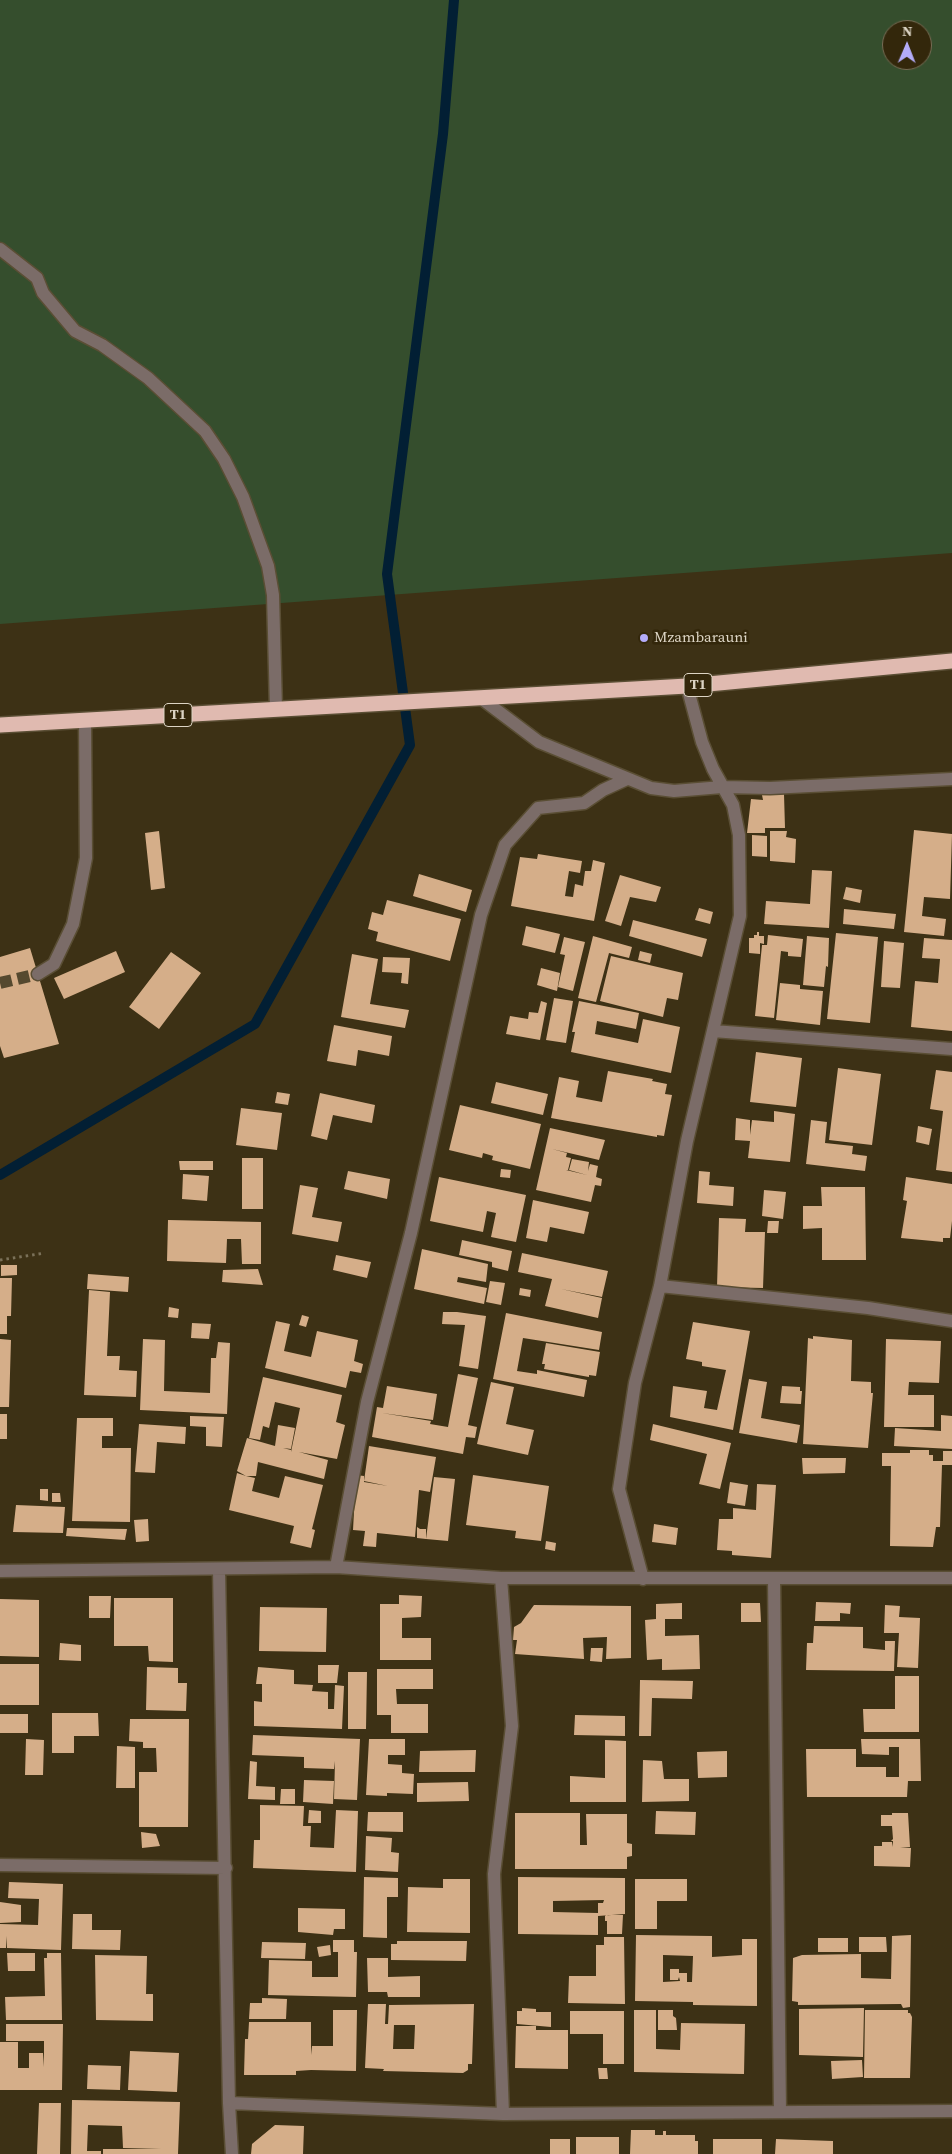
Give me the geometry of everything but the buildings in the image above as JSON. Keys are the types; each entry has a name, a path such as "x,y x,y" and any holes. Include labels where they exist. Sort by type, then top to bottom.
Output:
{"highway":[{"name":"T1","path":"0,725 356,703 482,699 687,686 952,661"}],"street":[{"path":"0,249 37,278 43,294 75,331 102,345 148,378 205,431 224,459 247,506 268,566 272,595 276,709"},
{"path":"643,1579 618,1489 635,1383 660,1286 687,1141 740,916 738,835 733,805 722,787 702,742 687,686"},
{"path":"482,699 539,742 651,788 674,791 722,787 810,786 952,779"},
{"path":"38,974 54,964 73,924 86,858 85,720"},
{"path":"336,1567 367,1402 411,1233 482,916 505,845 538,808 584,803 603,790 627,779"},
{"path":"713,1031 952,1049"},
{"path":"660,1286 868,1308 952,1321"},
{"path":"0,1571 219,1570 336,1567 501,1578 952,1578"},
{"path":"219,1570 229,2103 232,2154"},
{"path":"501,1578 512,1726 494,1874 503,2114"},
{"path":"774,1579 780,2112"},
{"path":"0,1865 226,1868"},
{"path":"229,2103 503,2114 952,2111"}],"path":[{"path":"0,1260 46,1253"}],"green space":[{"path":"0,0 952,0 952,553 0,624"}],"waterway":[{"path":"0,1175 255,1024 410,745 387,574 443,134 454,0"}],"tunnel":[{"path":"0,983 38,974"}],"place":[{"name":"Mzambarauni","path":"644,638"}]}
